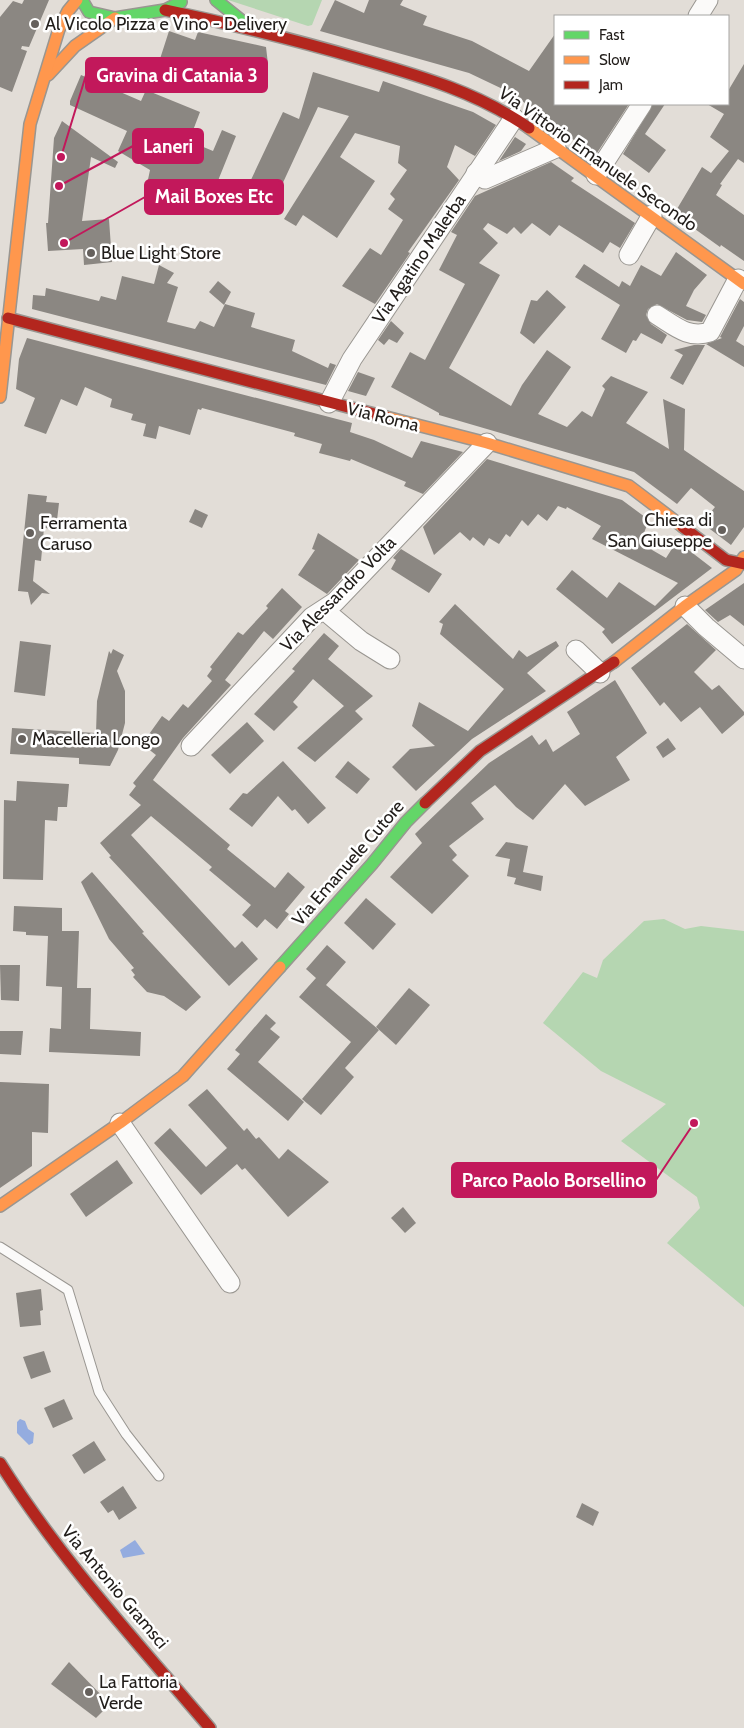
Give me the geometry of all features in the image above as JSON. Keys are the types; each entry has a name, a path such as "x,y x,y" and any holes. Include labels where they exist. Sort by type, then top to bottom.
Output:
{"main road":[{"path":"0,397 4,317 30,124 46,78 59,30 69,5 77,0"},
{"path":"82,0 89,12 115,18 165,10 183,0"},
{"path":"216,0 252,28"},
{"name":"Via Vittorio Emanuele Secondo","path":"165,10 252,28 430,79 479,98 514,118 596,175 741,281"},
{"path":"46,78 75,46 115,18"},
{"name":"Via Roma","path":"4,317 487,443 629,486 726,560 743,561"},
{"name":"Via Emanuele Cutore","path":"0,1206 120,1123 183,1076 372,864 406,822 480,751 600,672 685,606 736,570 743,561"},
{"name":"Via Antonio Gramsci","path":"0,1463 30,1511 59,1550 210,1728"}],"street":[{"path":"699,15 708,0"},
{"path":"596,175 641,105"},
{"name":"Via Agatino Malerba","path":"329,403 352,359 514,118"},
{"path":"476,173 485,180 556,148"},
{"path":"629,256 652,215"},
{"path":"657,315 688,334 700,335 710,332 741,281"},
{"name":"Via Alessandro Volta","path":"191,746 312,617 335,602 487,443"},
{"path":"685,606 706,627 744,659"},
{"path":"324,610 361,641 390,659"},
{"path":"576,650 600,672"},
{"path":"120,1123 230,1283"}],"lane":[{"path":"0,1247 68,1290 99,1392 126,1434 159,1476"}],"green space":[{"path":"228,0 322,0 312,25 308,26"},
{"path":"664,919 685,929 701,926 744,931 744,1307 667,1243 700,1208 697,1197 621,1141 666,1104 601,1071 543,1023 583,972 597,978 603,960 644,921"}],"water":[{"path":"20,1419 25,1421 28,1429 34,1433 33,1443 29,1445 17,1433 17,1422"},
{"path":"135,1540 145,1554 123,1558 120,1550"}],"building":[{"path":"24,0 49,0 29,47 22,46 21,49 27,51 12,92 0,87 0,17 13,1 22,4"},
{"path":"335,0 364,13 369,0 403,0 400,5 427,16 423,25 472,41 529,71 554,35 554,105 628,105 595,156 513,94 469,73 320,31"},
{"path":"169,31 195,40 198,32 266,47 268,64 238,71 236,90 188,80 191,72 159,62"},
{"path":"744,64 744,163 738,159 720,184 722,185 716,195 744,215 744,261 721,245 720,247 674,214 702,167 711,173 729,151 710,137 724,114 709,105 729,105 729,89"},
{"path":"313,72 379,92 383,81 473,112 496,125 475,156 455,145 447,167 459,180 408,252 410,253 375,304 342,286 370,248 381,255 403,220 388,209 395,199 390,194 407,170 398,163 400,146 355,133 340,157 375,181 337,238 303,215 296,226 284,219 349,116 318,107 268,215 240,203 283,112 299,119"},
{"path":"81,75 141,101 146,90 200,112 189,141 213,151 222,130 236,136 211,198 172,182 164,202 145,194 150,170 118,151 127,131 70,105"},
{"path":"652,105 664,105 645,134 666,150 649,173 623,154"},
{"path":"62,121 118,162 115,168 91,157 82,221 109,219 112,262 84,265 83,249 48,251 46,223 48,223 54,138"},
{"path":"515,137 526,144 521,151 499,161"},
{"path":"551,162 574,178 571,181 635,223 620,248 610,242 603,253 559,225 550,236 532,223 521,234 514,227 507,234 488,223 483,229 498,243 479,263 500,275 449,368 511,406 522,385 547,350 571,367 538,414 567,427 582,411 592,417 605,389 602,386 611,376 648,392 626,423 669,449 663,399 685,409 684,450 744,491 744,527 731,545 702,523 715,507 691,488 677,504 634,472 439,415 439,413 391,387 410,352 425,360 465,284 439,270 457,235 451,232 475,196"},
{"path":"676,252 707,275 694,290 686,306 706,315 702,322 687,320 657,304 648,309 646,315 651,324 667,335 662,344 641,333 636,341 633,340 626,353 601,339 620,305 575,277 584,264 619,287 622,281 630,286 641,265 661,276"},
{"path":"159,265 174,273 167,283 178,287 167,322 195,329 200,321 214,327 225,304 255,313 251,327 295,340 292,351 328,368 330,363 336,365 326,385 32,309 33,295 45,296 46,288 99,301 101,296 116,300 122,276 154,284"},
{"path":"218,281 231,292 224,305 209,292"},
{"path":"547,290 566,307 534,344 520,333 531,300 537,301"},
{"path":"740,299 744,302 744,326 736,341 744,346 744,367 706,344 722,338 720,337"},
{"path":"391,321 404,333 397,343 389,339 384,345 378,340"},
{"path":"27,338 352,423 350,432 374,440 412,458 421,441 463,452 423,494 404,486 406,482 351,459 350,461 319,453 322,444 294,436 295,433 202,408 201,410 198,409 190,435 159,426 156,439 143,436 146,424 131,420 133,414 110,407 112,399 85,387 77,406 61,399 46,434 24,426 35,398 16,389 19,359"},
{"path":"694,345 705,345 683,385 670,378 683,355 674,350"},
{"path":"358,372 375,378 366,396 348,391"},
{"path":"487,459 622,500 649,520 640,543 666,558 677,541 712,568 612,644 602,632 605,629 556,589 572,570 607,598 619,582 655,606 678,583 592,539 601,526 567,507 566,509 558,506 547,521 538,514 528,526 522,520 510,537 506,534 499,544 489,538 484,546 473,537 470,541 460,532 434,555 423,527"},
{"path":"28,494 47,496 46,502 59,503 56,529 44,528 41,561 35,560 33,581 50,594 42,593 31,605 28,592 18,591"},
{"path":"195,509 208,515 202,528 189,522"},
{"path":"318,533 359,560 327,594 298,575 315,550 312,549"},
{"path":"401,549 442,574 429,593 391,569 396,560 393,558"},
{"path":"744,583 744,626 730,615 718,622 705,610"},
{"path":"282,588 302,607 273,639 264,631 225,680 231,685 183,738 153,780 230,845 227,849 275,888 288,872 305,887 285,911 289,914 277,929 265,919 257,928 242,915 251,905 209,870 212,867 151,816 131,835 235,948 242,941 258,959 229,986 109,857 111,856 100,843 141,805 129,795 136,786 133,783 156,755 142,744 162,716 169,721 183,704 188,708 212,681 207,676 212,669 210,667 238,632 243,635 268,608 266,606"},
{"path":"455,604 513,659 519,650 527,657 556,641 559,646 527,673 546,691 472,739 416,791 392,767 410,749 435,746 412,726 419,702 468,731 504,689 440,634 443,624 439,622"},
{"path":"687,624 716,650 694,672 712,690 719,685 744,712 744,715 722,734 700,707 681,722 664,702 660,706 631,668"},
{"path":"324,633 339,646 328,659 373,696 355,711 363,719 315,762 297,748 344,706 313,679 293,702 298,707 274,731 254,714 295,671 292,669"},
{"path":"20,641 51,645 45,696 14,692"},
{"path":"113,649 124,655 117,671 125,691 125,723 118,750 110,766 79,764 79,758 10,754 12,728 96,733 97,701 109,651 111,654"},
{"path":"615,680 647,733 616,757 630,780 585,806 565,784 533,820 516,807 495,785 471,803 484,819 449,846 457,855 452,860 469,876 432,914 390,877 422,843 415,834 489,763 532,735 539,745 546,739 553,752 580,734 567,712"},
{"path":"247,722 264,741 230,774 211,755"},
{"path":"668,738 676,749 663,758 656,747"},
{"path":"283,761 326,808 308,824 295,809 292,811 278,796 252,827 229,809 243,793 247,794"},
{"path":"348,761 370,779 357,794 335,777"},
{"path":"17,781 69,784 67,807 58,807 57,821 45,820 43,880 3,879 4,800 16,801"},
{"path":"506,842 528,846 523,872 543,876 541,891 514,884 516,878 507,876 510,859 495,856"},
{"path":"92,872 144,932 142,933 201,997 186,1011 164,996 147,992 133,977 135,975 131,970 134,968 109,939 81,882"},
{"path":"366,898 396,924 373,950 344,923"},
{"path":"14,906 62,908 62,931 79,931 77,988 91,988 90,1029 141,1032 140,1056 49,1052 50,1028 61,1029 62,987 46,986 48,936 26,935 26,932 13,931"},
{"path":"327,945 346,962 326,985 379,1030 345,1068 354,1077 321,1115 302,1099 351,1042 299,997 316,978 306,969"},
{"path":"0,965 20,965 19,1001 1,1000"},
{"path":"409,988 430,1005 396,1045 376,1027"},
{"path":"266,1014 276,1023 270,1029 280,1037 258,1062 304,1102 288,1121 227,1069 240,1054 235,1050"},
{"path":"0,1031 23,1031 21,1055 0,1054"},
{"path":"0,1082 49,1084 48,1133 32,1132 32,1166 0,1188"},
{"path":"207,1089 244,1131 247,1128 256,1139 259,1137 279,1159 288,1149 329,1182 288,1217 245,1168 242,1170 237,1164 201,1195 154,1143 170,1128 206,1167 227,1148 188,1105"},
{"path":"117,1160 133,1183 86,1217 70,1194"},
{"path":"403,1207 416,1223 405,1233 391,1218"},
{"path":"41,1289 43,1310 40,1311 41,1325 20,1327 16,1293"},
{"path":"44,1351 51,1372 31,1379 23,1357"},
{"path":"64,1399 73,1419 53,1428 44,1408"},
{"path":"94,1441 106,1460 84,1474 72,1455"},
{"path":"123,1486 137,1508 119,1520 113,1510 108,1513 100,1502"},
{"path":"582,1503 599,1512 593,1526 576,1517"},
{"path":"69,1662 110,1704 96,1718 51,1684"}],"traffic: fast":[{"path":"82,0 89,12 115,18 165,10 181,2"},
{"path":"216,0 247,25"},
{"path":"280,967 372,864 406,822 425,803"}],"traffic: slow":[{"path":"0,397 30,124 59,29 68,11 77,0"},
{"path":"48,75 75,46 115,18"},
{"path":"529,128 744,284"},
{"path":"386,417 487,443 629,486 683,527"},
{"path":"614,662 685,606 736,570 744,557"},
{"path":"0,1206 120,1123 183,1076 280,967"}],"traffic: jam":[{"path":"165,10 288,39 448,86 489,104 529,128"},
{"path":"8,318 386,417"},
{"path":"683,527 726,560 744,564"},
{"path":"425,803 480,751 614,662"},
{"path":"0,1463 48,1533 100,1599 210,1728"}],"place":[{"name":"Al Vicolo Pizza e Vino - Delivery","path":"35,24"},
{"name":"Gravina di Catania 3","path":"61,157"},
{"name":"Laneri","path":"59,186"},
{"name":"Mail Boxes Etc","path":"64,243"},
{"name":"Blue Light Store","path":"91,253"},
{"name":"Chiesa di San Giuseppe","path":"722,530"},
{"name":"Ferramenta Caruso","path":"30,533"},
{"name":"Macelleria Longo","path":"22,739"},
{"name":"Parco Paolo Borsellino","path":"694,1123"},
{"name":"La Fattoria Verde","path":"89,1692"}]}
